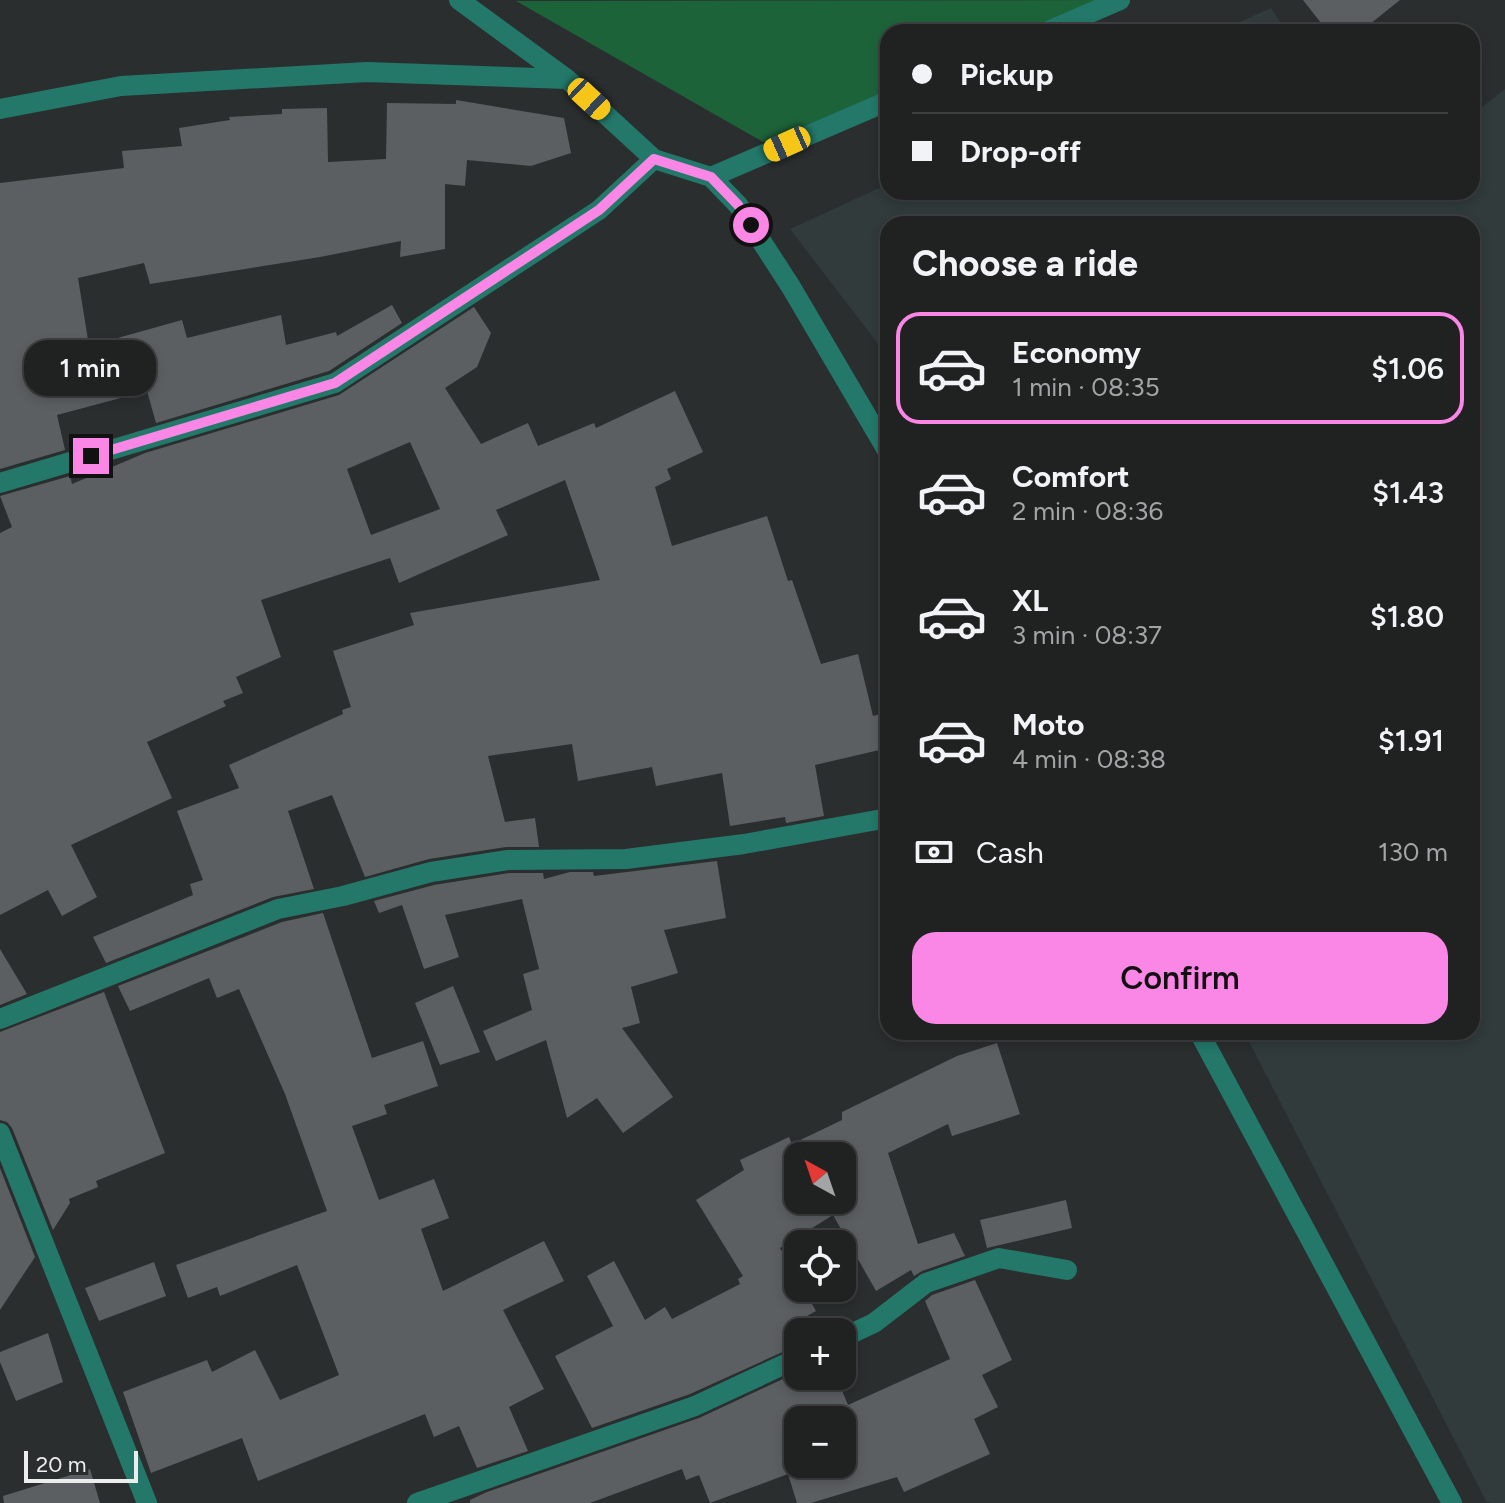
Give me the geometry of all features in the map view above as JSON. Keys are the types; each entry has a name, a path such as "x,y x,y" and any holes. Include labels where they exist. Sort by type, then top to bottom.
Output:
{"street":[{"path":"459,0 567,79 654,159 711,177 738,205 880,439"},
{"path":"1064,24 1120,0"},
{"path":"0,109 121,86 367,72 567,79"},
{"path":"711,177 880,104"},
{"path":"0,483 335,383 599,210 654,159"},
{"path":"0,1019 278,909 343,896 431,872 508,860 626,859 744,844 880,819"},
{"path":"1203,1040 1452,1503"},
{"path":"0,1133 147,1503"},
{"path":"0,1188 21,1181"},
{"path":"856,1331 874,1323 926,1283 999,1258 1067,1270"},
{"path":"417,1503 695,1406 784,1365"}],"shaded area":[{"path":"1271,8 1282,24 1236,24"},
{"path":"1505,89 1505,1503 1486,1501 1248,1040 1480,1040 1480,216 880,216 880,347 790,229 880,188 880,200 1480,200 1480,109"}],"green space":[{"path":"1100,0 1044,24 880,24 880,94 765,143 516,1"}],"building":[{"path":"1303,0 1400,0 1370,24 1322,24"},
{"path":"456,100 564,118 571,153 531,166 467,160 465,186 445,184 445,249 400,257 401,241 150,284 144,263 78,278 89,346 182,320 187,338 281,315 286,345 336,332 337,336 392,305 402,323 329,371 156,423 147,391 57,415 65,450 0,469 0,183 124,168 122,151 182,146 179,128 230,120 229,117 282,114 282,109 327,108 328,162 386,159 387,103 456,104"},
{"path":"474,307 491,333 477,367 445,388 481,444 528,423 538,446 594,423 596,428 675,391 703,452 667,469 671,479 655,487 672,546 767,516 788,581 792,580 821,664 858,654 873,716 880,714 880,750 815,765 824,816 786,823 785,817 730,826 722,773 656,786 652,767 578,781 572,744 488,756 505,822 535,818 539,847 506,847 429,859 365,877 332,795 288,811 314,889 273,897 106,963 93,937 193,895 190,884 203,880 177,811 239,788 229,765 343,714 342,710 351,707 333,651 414,625 410,613 600,580 565,480 496,510 508,535 399,583 390,558 261,600 281,657 236,677 243,693 223,701 226,706 147,742 172,798 71,845 97,897 62,916 48,890 0,915 0,533 12,527 0,496 70,476 72,484 145,453 339,395","holes":["410,442 440,509 371,535 347,469"]},
{"path":"717,861 726,918 664,930 678,973 631,987 640,1023 622,1028 673,1097 623,1133 597,1098 567,1118 546,1040 496,1061 483,1031 532,1010 523,974 539,969 522,899 445,915 459,957 424,969 402,905 379,913 374,901 434,885 509,873 543,873 544,879 570,872 593,872 594,876"},
{"path":"323,913 372,1058 423,1041 438,1086 384,1105 387,1114 352,1126 379,1200 434,1179 449,1218 421,1229 443,1291 544,1241 564,1281 503,1310 544,1389 509,1407 528,1451 477,1468 459,1426 434,1437 425,1414 258,1481 242,1438 151,1473 123,1392 207,1360 212,1372 255,1350 280,1400 339,1375 297,1265 220,1296 217,1287 188,1298 176,1265 327,1211 285,1094 239,989 217,998 209,978 130,1011 118,986 282,922"},
{"path":"0,949 27,994 0,1005"},
{"path":"453,986 480,1052 440,1065 415,1003"},
{"path":"104,992 165,1153 96,1181 98,1187 69,1199 70,1203 53,1230 12,1128 0,1120 0,1032"},
{"path":"997,1043 1020,1114 952,1136 948,1124 888,1153 918,1244 954,1233 965,1256 914,1276 911,1270 876,1291 856,1256 856,1230 841,1230 833,1215 809,1230 784,1230 784,1246 780,1248 784,1255 784,1302 811,1302 816,1311 803,1318 784,1318 784,1351 690,1394 592,1428 555,1356 613,1326 587,1276 614,1261 645,1320 665,1307 672,1319 740,1284 738,1279 743,1276 696,1200 744,1170 740,1160 789,1137 791,1142 784,1142 784,1214 856,1214 856,1142 796,1142 842,1120 842,1112 957,1056"},
{"path":"0,1168 35,1257 0,1310"},
{"path":"1066,1200 1072,1228 987,1248 980,1220"},
{"path":"154,1262 166,1296 99,1321 85,1288"},
{"path":"975,1280 1012,1360 982,1375 998,1407 974,1419 990,1454 904,1492 897,1477 811,1503 797,1503 789,1478 856,1478 856,1406 784,1406 784,1475 710,1503 699,1475 686,1480 682,1469 590,1503 470,1503 470,1500 487,1492 699,1418 784,1379 784,1390 842,1390 848,1405 950,1359 925,1301 932,1295"},
{"path":"48,1333 63,1382 16,1401 0,1362 0,1352"},
{"path":"90,1469 100,1503 4,1503 3,1496"}],"route":[{"path":"91,456 335,383 599,210 654,159 711,177 738,205 751,225"}]}
